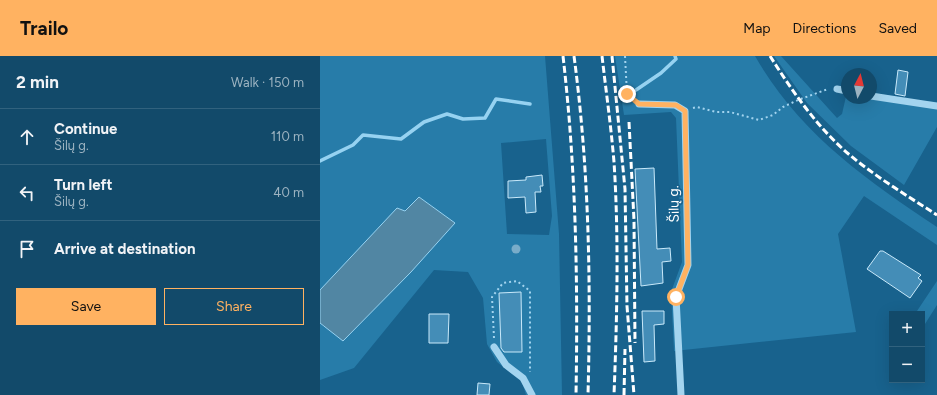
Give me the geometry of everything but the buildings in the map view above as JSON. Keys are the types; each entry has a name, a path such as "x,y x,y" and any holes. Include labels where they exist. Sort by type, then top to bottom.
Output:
{"street":[{"path":"837,89 841,90"},
{"path":"877,97 937,106"},
{"path":"639,104 676,105 685,111"},
{"name":"Šilų g.","path":"681,395 676,297 688,265 685,111"},
{"path":"494,347 506,365 523,378 531,392"}],"path":[{"path":"625,56 627,94 639,104"},
{"path":"685,111 696,107 716,112 730,112 759,120 773,115 783,107 798,100 829,88 837,89"},
{"path":"494,347 492,297 503,283 517,281 530,291 531,392"}],"shaded area":[{"path":"320,56 545,56 559,234 562,395 526,395 522,382 497,362 487,344 483,298 468,272 434,270 354,368 320,380 320,323 324,327 390,292 455,223 419,197 320,290","holes":["546,139 552,216 549,235 507,234 501,143"]},
{"path":"615,56 755,56 772,83 813,131 859,172 937,227 937,245 864,196 838,234 856,332 674,351 671,292 682,262 676,118 671,112 624,115"},
{"path":"774,56 781,56 837,118 842,114 844,104 877,104 877,93 910,100 937,102 937,127 904,185 851,146 807,103"},
{"path":"419,197 455,223 411,272 343,341 320,323 320,290 397,208 405,211"},
{"path":"937,281 937,305 925,324 925,311 917,311"}],"waterway":[{"path":"636,90 661,73 676,59 675,56"},
{"path":"320,161 353,145 363,135 401,139 424,122 447,114 463,119 485,118 496,99 530,104"}],"railway":[{"path":"563,56 571,141 575,225 577,310 576,395"},
{"path":"574,56 583,141 588,226 588,395"},
{"path":"602,56 613,149 616,191 617,278 614,395"},
{"path":"612,56 625,189 627,306 634,395"},
{"path":"770,56 795,93 833,140 854,159 877,176 937,215"},
{"path":"629,122 634,220 635,343"},
{"path":"624,395 625,349"}],"route":[{"path":"627,94 639,104 676,105 685,111 688,265 676,297"}]}
